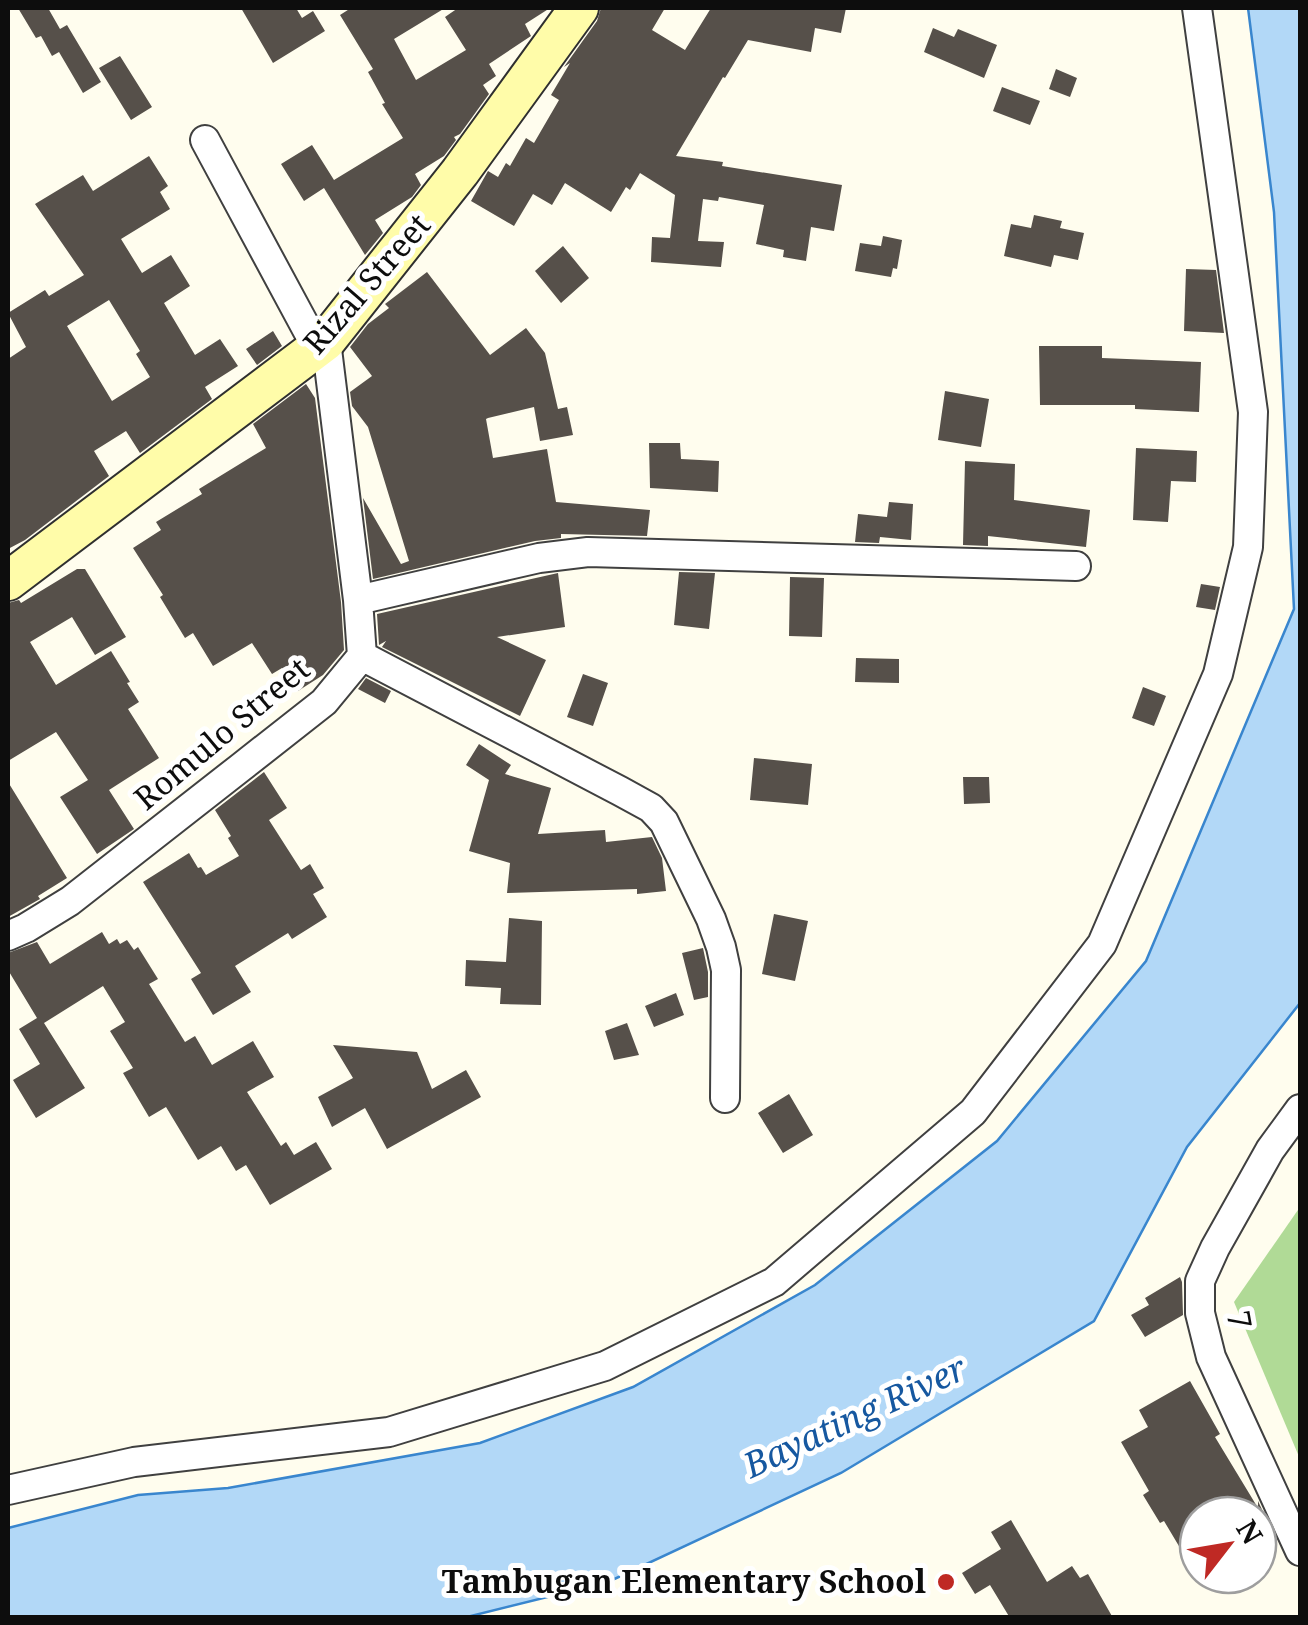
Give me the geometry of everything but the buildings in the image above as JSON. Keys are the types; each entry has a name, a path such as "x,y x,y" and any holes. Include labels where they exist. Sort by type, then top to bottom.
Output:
{"street":[{"name":"Rizal Street","path":"8,581 321,344 460,172 578,8"},
{"path":"8,1490 134,1462 389,1432 605,1366 774,1282 973,1112 1102,944 1218,674 1248,547 1252,412 1197,8"},
{"path":"204,140 321,344 358,600 362,656 651,808 664,822 724,959 725,1098"},
{"path":"358,600 539,558 588,552 1076,566"},
{"name":"Romulo Street","path":"8,936 70,900 324,702 362,656"},
{"name":"7","path":"1300,1109 1270,1150 1200,1281 1200,1313 1211,1357 1300,1551"}],"green space":[{"path":"1300,1207 1300,1459 1234,1302"}],"water":[{"name":"Bayating River","path":"1248,8 1300,8 1300,1003 1187,1147 1094,1321 841,1473 608,1582 463,1618 8,1617 8,1528 138,1495 228,1488 480,1443 633,1387 815,1285 997,1141 1146,961 1294,609 1274,212"}],"place":[{"name":"Tambugan Elementary School","path":"946,1582"}]}
